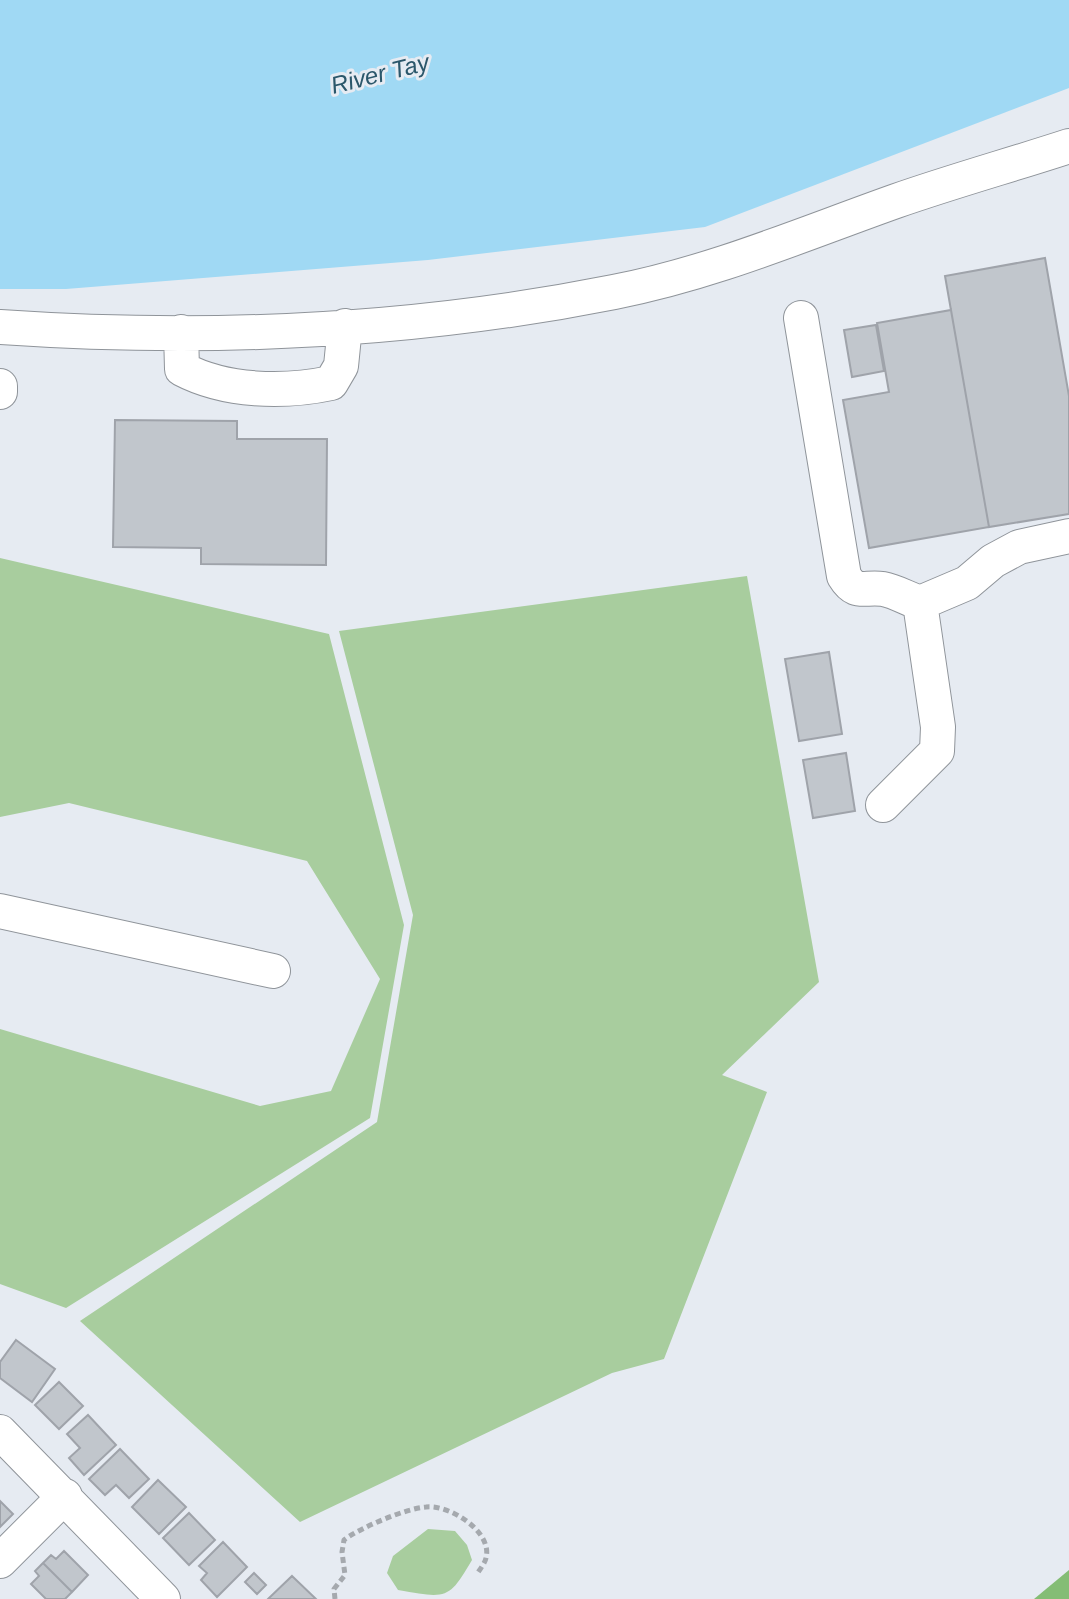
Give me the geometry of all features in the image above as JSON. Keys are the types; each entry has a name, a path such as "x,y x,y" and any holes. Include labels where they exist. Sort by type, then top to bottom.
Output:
{"street":[{"path":"0,327 181,332 345,326 423,321 616,292 751,255 897,201 1069,146"},
{"path":"801,318 844,576 851,587 860,591 883,589 920,603 967,583 993,561 1019,547 1069,536"},
{"path":"181,332 182,369 201,379 256,388 307,388 331,383 341,366 345,326"},
{"path":"0,386 0,392"},
{"path":"883,805 937,751 938,727 920,603"},
{"path":"0,911 273,971"},
{"path":"0,1432 163,1599"},
{"path":"0,1561 65,1496"}],"path":[{"path":"335,1599 334,1589 345,1575 344,1540 423,1507 452,1512 474,1527 487,1547 486,1559 477,1574"}],"green space":[{"path":"0,558 329,634 404,925 370,1118 66,1308 0,1284 0,1029 260,1106 331,1091 380,979 307,861 69,803 0,817"},
{"path":"747,576 819,982 722,1075 767,1092 664,1359 612,1373 300,1522 80,1321 377,1122 413,915 339,631"},
{"path":"428,1529 455,1531 467,1545 472,1560 458,1582 445,1593 427,1595 398,1590 387,1573 393,1556"},
{"path":"1069,1570 1069,1599 1034,1599"}],"water":[{"name":"River Tay","path":"0,0 1069,0 1069,88 705,227 428,260 66,289 0,289"}],"building":[{"path":"1045,258 1069,396 1069,514 989,527 945,276"},
{"path":"951,310 989,527 869,548 843,400 889,392 877,323"},
{"path":"876,325 884,371 852,377 844,330"},
{"path":"115,420 237,421 237,439 327,439 326,565 201,564 201,548 113,547"},
{"path":"829,652 842,734 799,741 785,659"},
{"path":"846,753 855,811 813,818 803,760"},
{"path":"16,1340 55,1369 32,1402 0,1378 0,1362"},
{"path":"59,1382 83,1406 59,1429 35,1405"},
{"path":"88,1415 116,1445 84,1475 69,1458 80,1448 67,1434"},
{"path":"120,1449 149,1479 129,1498 116,1485 105,1495 89,1479"},
{"path":"158,1480 186,1507 159,1534 132,1507"},
{"path":"0,1501 13,1514 0,1527"},
{"path":"189,1513 215,1540 189,1565 163,1538"},
{"path":"223,1542 247,1567 217,1597 201,1580 207,1573 199,1566"},
{"path":"64,1551 88,1575 72,1592 43,1563 51,1555 56,1559"},
{"path":"43,1563 72,1592 65,1599 46,1599 31,1584 39,1576 35,1571"},
{"path":"254,1573 266,1585 257,1594 245,1582"},
{"path":"292,1576 316,1599 268,1599"}]}
